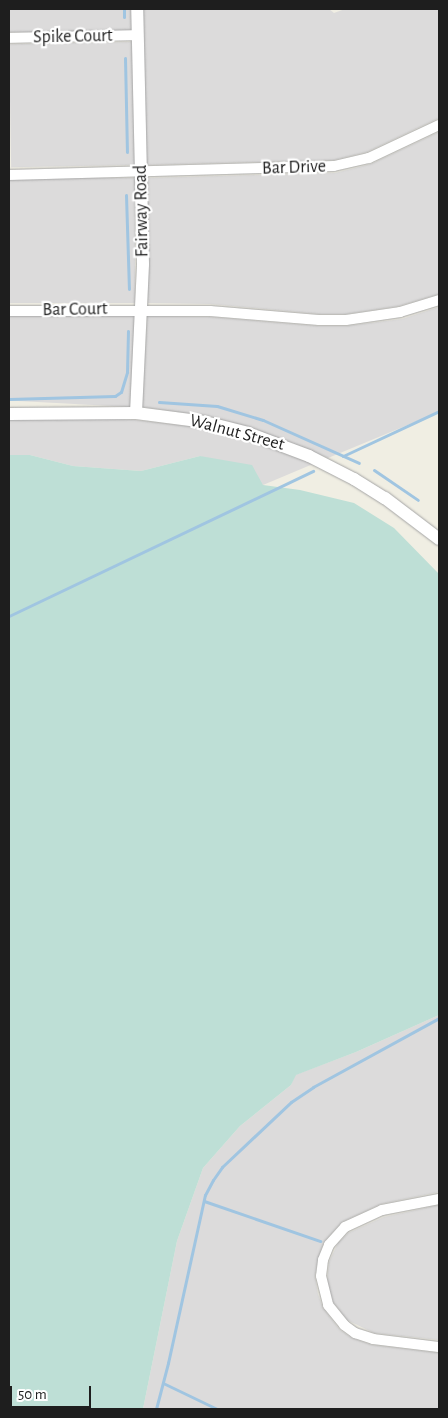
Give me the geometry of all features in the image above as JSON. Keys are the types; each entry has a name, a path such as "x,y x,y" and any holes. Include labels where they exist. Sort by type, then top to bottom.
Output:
{"street":[{"name":"Fairway Road","path":"136,413 142,309 137,9"},
{"name":"Spike Court","path":"9,38 138,35"},
{"name":"Bar Drive","path":"141,171 334,166 369,158 439,125"},
{"path":"9,175 141,171"},
{"path":"142,309 210,311 319,320 346,320 400,312 439,300"},
{"name":"Bar Court","path":"9,311 142,309"},
{"name":"Walnut Street","path":"9,414 136,413 205,422 248,433 296,450 332,467 386,498 439,539"},
{"path":"439,1199 382,1210 345,1228 329,1245 323,1260 321,1276 323,1292 328,1305 344,1325 355,1332 373,1339 439,1347"}],"shaded area":[{"path":"9,9 132,9 132,32 9,32"},
{"path":"143,9 329,9 334,13 345,9 439,9 439,118 367,152 334,160 146,165"},
{"path":"133,42 135,165 11,167 9,44"},
{"path":"439,132 439,294 399,306 346,314 319,314 210,304 148,303 146,178 335,173 371,164"},
{"path":"9,178 135,178 135,303 9,303"},
{"path":"439,307 439,412 328,458 249,427 206,416 142,407 147,316 210,317 318,326 346,326 402,319"},
{"path":"9,309 136,316 131,407 9,400"},
{"path":"104,418 204,428 246,439 313,464 263,485 200,456 141,471 73,466 30,455 9,455 9,420"},
{"path":"9,455 30,455 73,466 141,471 200,456 252,465 263,485 300,490 354,503 394,528 439,574 439,1015 356,1052 296,1075 291,1085 240,1126 203,1168 177,1241 143,1409 9,1409"},
{"path":"439,1015 439,1192 381,1204 342,1222 324,1242 315,1276 323,1308 340,1330 352,1338 372,1345 439,1353 439,1409 143,1409 177,1241 203,1168 240,1126 291,1085 295,1075 356,1052"},
{"path":"439,1205 439,1340 374,1333 347,1320 333,1302 327,1283 329,1262 338,1243 348,1233 384,1217"}],"waterway":[{"path":"124,9 124,17"},
{"path":"125,58 127,152"},
{"path":"126,195 129,289"},
{"path":"9,399 115,396 121,392 127,372 128,331"},
{"path":"159,402 217,406 263,420 359,463"},
{"path":"343,456 439,411"},
{"path":"374,470 418,500"},
{"path":"9,616 313,471"},
{"path":"156,1409 205,1195 222,1167 291,1102 313,1087 439,1018"},
{"path":"204,1201 320,1241"},
{"path":"163,1383 217,1409"}]}
